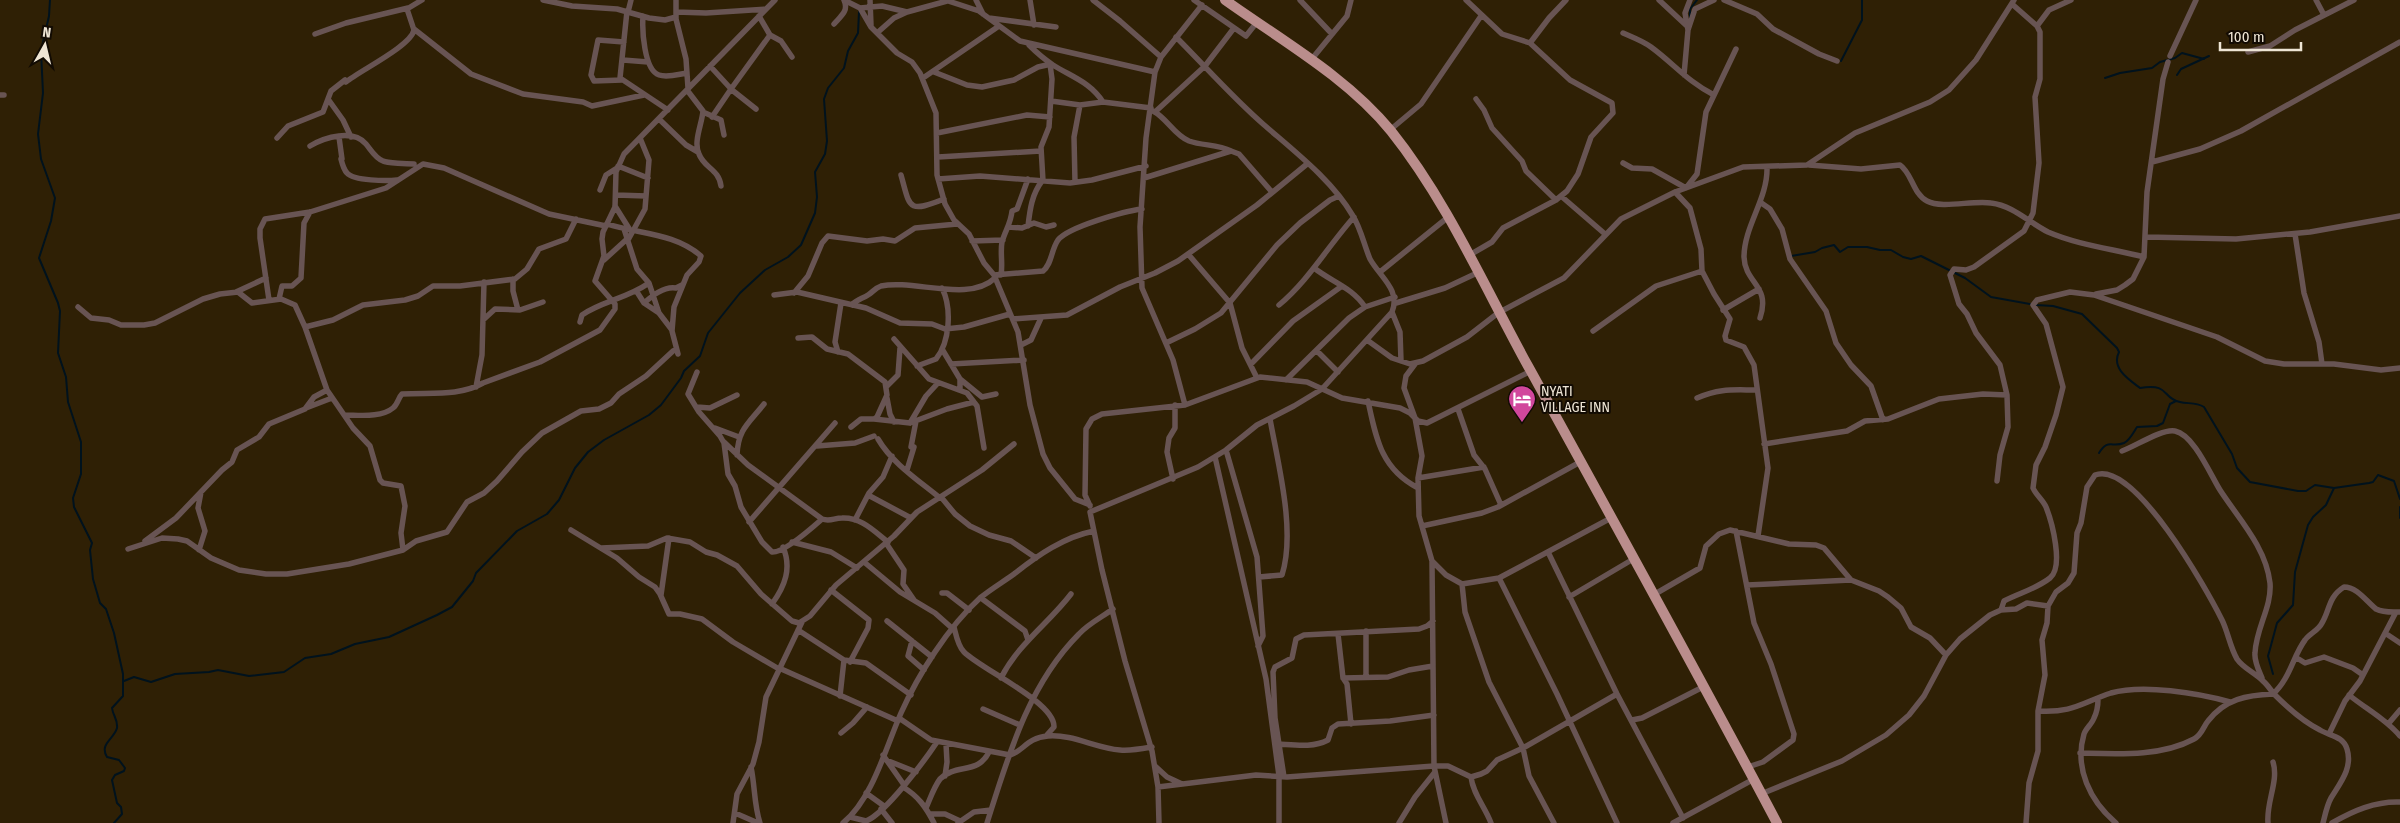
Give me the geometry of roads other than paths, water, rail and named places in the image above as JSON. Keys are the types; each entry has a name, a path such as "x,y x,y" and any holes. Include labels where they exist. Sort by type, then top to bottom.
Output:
{"highway":[{"path":"1225,0 1311,60 1355,94 1390,130 1423,175 1498,313 1582,461 1611,518 1655,594 1777,823"}],"street":[{"path":"315,34 346,22 408,8 422,0"},
{"path":"543,0 572,6 617,9 665,20 676,15 766,9"},
{"path":"622,80 620,72 631,0"},
{"path":"676,0 676,15 686,58 687,89 703,112 722,122 724,135"},
{"path":"604,260 602,238 615,206 618,167 624,154 775,0"},
{"path":"844,0 860,8 882,6 908,12"},
{"path":"834,24 845,12 844,0"},
{"path":"870,0 871,27"},
{"path":"877,33 894,18 946,0 983,14 1020,41 1155,72"},
{"path":"976,0 983,14"},
{"path":"1030,0 1034,25"},
{"path":"1093,0 1161,57"},
{"path":"1194,0 1246,36 1256,22"},
{"path":"1300,0 1332,34"},
{"path":"1311,60 1346,16 1350,0"},
{"path":"1466,0 1502,34 1530,43 1570,80 1607,100 1614,107 1613,113 1591,137 1578,174 1567,191 1558,198 1503,228 1492,242 1468,256"},
{"path":"1530,43 1548,18 1566,0"},
{"path":"1659,0 1688,28"},
{"path":"1688,28 1685,13 1690,0"},
{"path":"1684,75 1688,28 1695,9 1714,0"},
{"path":"1724,0 1757,14 1773,29 1819,54 1837,61"},
{"path":"2037,26 2049,10 2071,0"},
{"path":"2094,295 2117,290 2133,278 2144,257 2147,237 2147,192 2163,79 2169,59 2196,0"},
{"path":"2316,0 2324,15"},
{"path":"2248,52 2270,46 2295,30 2354,0"},
{"path":"1807,165 1842,139 1930,102 1949,90 1987,44 2013,2 2037,26 2040,32 2041,50 2040,79 2035,97 2039,163 2035,205 2030,220 2024,231 1974,267 1966,270 1954,269 1950,274 1959,304 1967,314 1976,333 2000,365 2007,395 2008,426 2000,455 1997,481"},
{"path":"1184,405 1178,376 1166,343 1144,294 1140,254 1142,209 1146,166 1146,138 1152,110 1155,72 1161,57 1202,5"},
{"path":"408,8 406,13 414,29 471,74 523,94 581,101 592,106 644,94"},
{"path":"860,8 871,27 897,53 912,62 923,78 936,113 938,179 946,208 957,224 969,234 984,263 997,276"},
{"path":"643,16 648,62 658,75 687,73"},
{"path":"759,16 770,35 781,41 792,57"},
{"path":"1390,130 1421,104 1481,16"},
{"path":"989,18 1034,25 1056,26"},
{"path":"923,78 999,26"},
{"path":"1152,110 1205,66 1234,28"},
{"path":"277,138 288,126 323,112 331,91 345,81 378,64 405,43 413,34 414,29"},
{"path":"1623,33 1651,47 1684,75 1714,94"},
{"path":"712,117 770,35"},
{"path":"1028,179 1003,240 997,276 1021,345 1028,398 1043,454 1050,468 1075,499 1091,507 1173,479 1215,457 1244,434 1322,389 1392,312 1396,300 1371,260 1354,218 1339,196 1252,114 1176,37"},
{"path":"624,42 598,40 591,75 594,81 622,80 668,110"},
{"path":"2152,162 2200,149 2241,132 2400,42"},
{"path":"1027,43 1051,64 1086,82 1103,102"},
{"path":"1686,188 1696,174 1706,112 1736,49"},
{"path":"623,60 648,62"},
{"path":"934,72 967,85 982,87 1014,80 1038,67 1051,64"},
{"path":"1028,226 1035,190 1043,181 1041,150 1042,142 1049,131 1051,64"},
{"path":"710,66 731,89 756,109"},
{"path":"328,99 343,120 351,137"},
{"path":"1476,99 1484,110 1492,128 1522,161 1526,171 1605,234"},
{"path":"1051,101 1080,105 1103,102 1152,110 1189,141 1222,147 1238,154 1271,191"},
{"path":"1075,182 1074,137 1080,105"},
{"path":"703,112 697,145 698,152 702,159 717,173 721,186"},
{"path":"938,133 1026,115 1050,117"},
{"path":"659,119 686,145 698,152"},
{"path":"339,136 341,159 345,170 352,176 378,181 400,180"},
{"path":"310,146 339,136 351,137 365,143 380,160 414,164"},
{"path":"640,138 649,160 645,209 630,230 628,239 637,268 649,284 660,313 672,330"},
{"path":"938,157 1041,150"},
{"path":"1144,178 1231,151"},
{"path":"1623,163 1632,168 1652,169 1686,188"},
{"path":"128,549 162,538 170,538 187,541 211,558 239,570 266,574 288,574 349,564 403,550 416,540 447,532 467,502 484,493 498,481 526,448 542,433 581,411 607,406 619,394 676,353 672,330 674,307 687,275 701,260 700,255 664,236 549,214 484,185 428,164 419,165 386,188 310,212 271,218 262,223 260,238 269,300"},
{"path":"774,295 794,293 852,305 900,323 932,324 947,330 1011,317 1042,318 1067,315 1077,307 1141,279 1188,254 1257,205 1271,191 1307,164"},
{"path":"1446,823 1435,769 1432,561 1418,507 1418,478 1422,456 1415,418 1404,388 1406,376 1415,364 1467,337 1498,313 1564,278 1575,269 1605,234 1621,219 1675,192 1743,167 1807,165 1861,169 1900,165 1904,168 1920,196 1926,201 1936,204 1990,203 2005,206 2054,234 2144,257"},
{"path":"938,179 980,176 1075,182 1092,180 1146,166"},
{"path":"618,167 648,178"},
{"path":"600,190 606,174 618,167"},
{"path":"1760,318 1764,296 1746,268 1744,258 1748,237 1767,176 1767,167"},
{"path":"901,175 906,198 910,203 919,207 944,199"},
{"path":"1675,192 1690,208 1694,217 1701,249 1702,270 1723,310 1730,319 1725,336 1726,340 1744,347 1754,365 1768,468 1758,536"},
{"path":"616,195 646,196"},
{"path":"1166,343 1214,318 1230,303 1283,240 1300,223 1330,200 1339,196"},
{"path":"1760,202 1770,209 1782,229 1790,259 1826,311 1836,343 1851,365 1871,386 1883,420"},
{"path":"345,415 371,415 394,408 402,394 436,394 476,387 540,362 600,330 615,309 612,302 595,280 604,260 628,239 630,230 615,206"},
{"path":"986,285 997,276 1043,272 1049,265 1053,249 1063,234 1090,223 1142,209"},
{"path":"279,299 282,286 292,286 301,278 304,222 310,212"},
{"path":"2147,237 2236,239 2295,234 2384,221 2400,216"},
{"path":"1279,305 1314,268 1337,235 1354,218"},
{"path":"1380,272 1447,218"},
{"path":"305,327 333,320 362,304 405,300 418,296 433,286 460,286 513,279 524,273 539,249 566,239 576,219"},
{"path":"1008,227 1022,228 1034,223 1046,227 1054,225"},
{"path":"794,293 808,276 822,243 828,236 895,241 915,228 957,224"},
{"path":"2295,234 2304,293 2319,342 2322,364"},
{"path":"972,241 1003,240"},
{"path":"1188,254 1230,303 1242,348 1257,378"},
{"path":"1314,268 1349,289 1365,307"},
{"path":"1593,331 1631,302 1656,286 1702,270"},
{"path":"1286,380 1301,363 1317,351 1339,325 1365,307 1445,288 1477,273"},
{"path":"78,307 91,318 109,320 121,325 144,325 164,320 203,299 236,292 266,278"},
{"path":"513,279 513,291 518,310"},
{"path":"476,387 482,355 484,282"},
{"path":"580,322 582,315 586,312 637,292 649,284"},
{"path":"644,303 653,295 668,288 676,288 682,285"},
{"path":"852,305 856,300 882,286 923,286 954,290 986,285 1000,288"},
{"path":"1251,364 1293,321 1342,286"},
{"path":"917,366 936,359 942,349 947,330 947,318 942,288"},
{"path":"1723,310 1759,289"},
{"path":"2116,301 2117,290"},
{"path":"236,292 252,303 279,299 288,300 295,305 305,327 327,390 370,446 381,482 401,486 405,506 401,533 403,550"},
{"path":"637,292 644,303 660,313"},
{"path":"2001,610 2004,601 2049,579 2057,566 2048,515 2045,506 2033,488 2036,465 2045,447 2063,387 2046,324 2033,305 2037,300 2070,292 2094,295 2217,337 2265,361 2284,364 2322,364 2381,370 2400,368"},
{"path":"483,320 495,309 518,310 543,302"},
{"path":"838,352 836,342 837,320 841,303"},
{"path":"1392,312 1400,332 1401,361"},
{"path":"1021,345 1031,340 1042,318"},
{"path":"798,338 812,337 826,350 852,357 881,378 887,386 886,398 894,422"},
{"path":"894,339 929,379 966,393 974,402 977,406 984,448"},
{"path":"1367,340 1392,358 1415,364"},
{"path":"887,386 898,376 900,348"},
{"path":"942,349 960,379 982,396 996,394"},
{"path":"1317,351 1338,372"},
{"path":"951,364 1024,360"},
{"path":"1159,823 1158,787 1152,747 1133,689 1090,516 1091,507 1085,495 1085,440 1088,424 1102,414 1116,411 1184,405 1257,378 1307,382 1342,398 1400,408 1418,421 1427,423 1531,371"},
{"path":"697,372 688,394 715,428 722,440 748,465 780,486 822,519 844,518 864,523 887,543 904,570 903,584 916,602"},
{"path":"960,379 960,390"},
{"path":"906,470 913,447 913,422 926,396 938,383"},
{"path":"1697,398 1711,392 1730,388 1756,390"},
{"path":"306,408 314,397 327,390"},
{"path":"1764,444 1846,431 1870,420 1883,420 1939,399 1983,394 2007,395"},
{"path":"697,407 710,408 737,395"},
{"path":"142,544 160,528 173,521 232,462 237,450 259,437 269,424 332,398"},
{"path":"874,419 886,398"},
{"path":"1368,401 1376,442 1388,463 1402,479 1418,488"},
{"path":"850,426 861,418 913,422 947,409 974,402"},
{"path":"737,455 738,437 764,404"},
{"path":"1173,479 1167,452 1169,438 1175,428 1175,405"},
{"path":"1458,409 1474,455 1484,467 1501,505"},
{"path":"1260,577 1282,575 1287,539 1281,478 1270,419"},
{"path":"748,522 817,446 835,423"},
{"path":"715,428 738,437"},
{"path":"2122,451 2170,430 2180,433 2202,458 2253,538 2268,572 2270,584 2268,608 2254,654 2263,680"},
{"path":"817,446 855,443 876,438 906,470 940,497 954,514 970,526 989,535 1011,541 1036,558"},
{"path":"722,440 729,478 748,522 762,542 772,552 778,552 822,519"},
{"path":"733,823 737,794 751,767 759,742 766,697 802,622 810,616 831,590 887,543 917,512 982,470 1014,444"},
{"path":"1226,450 1253,541 1260,577 1263,636 1258,646"},
{"path":"855,520 868,495 883,477 892,456"},
{"path":"1215,457 1266,679 1281,776"},
{"path":"1422,526 1482,513 1501,505 1582,461"},
{"path":"1418,478 1484,467"},
{"path":"2026,823 2029,783 2038,751 2038,711 2045,675 2042,640 2047,623 2048,606 2056,592 2068,583 2074,573 2077,534 2081,523 2087,487 2095,476 2108,474 2118,478 2131,488 2175,538 2223,621 2237,659 2263,680 2273,694 2313,726 2342,740 2347,748 2346,775 2331,798 2323,823"},
{"path":"200,550 205,531 198,508 202,492"},
{"path":"868,495 911,518"},
{"path":"1432,561 1446,575 1462,584 1499,578 1611,518"},
{"path":"571,530 601,548 655,587 661,595 668,614 680,614 702,619 733,642 779,668 840,696 899,719 923,736 937,742 1010,755 1016,754 1030,741 1046,736 1070,738 1121,750 1152,747"},
{"path":"1655,594 1700,568 1706,546 1719,534 1730,530 1790,544 1816,545 1824,548 1851,580"},
{"path":"843,823 860,807 884,758 899,719 924,670 969,610 981,598 1036,558 1068,539 1094,531"},
{"path":"1736,531 1754,623 1771,664 1794,734 1793,740 1763,762 1748,768"},
{"path":"601,548 648,546 654,542 669,538 690,542 706,552 717,555 737,566 761,594 792,622 802,622"},
{"path":"661,595 669,538"},
{"path":"792,542 831,552 857,568"},
{"path":"772,604 782,592 788,570 788,559 784,547"},
{"path":"1548,552 1617,694 1683,818"},
{"path":"1569,597 1635,558"},
{"path":"864,562 900,592 935,613 954,628 964,652 1034,698 1049,714 1054,723 1053,730 1046,736"},
{"path":"1499,578 1558,694 1569,722 1617,823"},
{"path":"1747,585 1851,580 1879,591 1888,597 1901,608 1911,627 1930,638 1946,655"},
{"path":"1462,584 1465,612 1482,665 1497,700 1523,748 1529,776 1554,823"},
{"path":"2273,694 2297,658 2301,645 2306,638 2319,628 2323,622 2326,609 2344,587 2354,589 2377,609 2398,612 2363,675 2349,695 2329,734"},
{"path":"831,590 869,620 868,628 847,661 840,696"},
{"path":"942,593 947,592 969,610"},
{"path":"1001,678 1011,661 1028,640 1071,594"},
{"path":"981,598 1025,632 1028,640"},
{"path":"1762,794 1829,768 1886,735 1909,715 1924,696 1946,655 1978,623 2001,610 2016,609 2027,603 2048,606"},
{"path":"987,823 1020,725 1034,698 1056,662 1079,633 1113,609"},
{"path":"887,621 932,657"},
{"path":"1271,823 1279,823 1281,776 1273,672 1275,668 1292,658 1294,641 1298,636 1419,629 1433,622"},
{"path":"798,630 847,661 866,662 911,695"},
{"path":"1366,631 1366,677"},
{"path":"2385,633 2400,643"},
{"path":"1338,634 1351,724"},
{"path":"912,641 908,656 924,670"},
{"path":"2297,658 2305,663 2322,656 2352,668 2363,675"},
{"path":"1343,678 1388,678 1409,670 1433,666"},
{"path":"1632,720 1642,718 1703,686"},
{"path":"2038,711 2062,711 2078,708 2112,693 2157,690 2212,696 2230,702"},
{"path":"1158,787 1256,775 1281,776 1435,769 1448,766 1471,777 1487,772 1498,760 1523,748 1617,694"},
{"path":"2080,753 2106,754 2159,751 2186,742 2199,735 2208,721 2230,702 2242,696 2273,694"},
{"path":"2349,695 2366,709 2389,723 2400,736"},
{"path":"2098,699 2097,711 2086,731 2080,753 2081,766 2092,794 2111,822"},
{"path":"842,732 867,707"},
{"path":"982,709 1020,725"},
{"path":"2389,723 2400,710"},
{"path":"1278,744 1316,744 1328,740 1334,726 1434,715"},
{"path":"850,817 866,821 904,786 937,742"},
{"path":"945,776 947,762 946,744"},
{"path":"926,808 935,788 945,776 957,769 972,769 984,760 989,752"},
{"path":"884,758 916,772"},
{"path":"884,758 904,786 926,808 934,823"},
{"path":"2268,823 2267,812 2275,770 2272,762"},
{"path":"1155,766 1166,777 1182,784"},
{"path":"751,767 756,784 755,801 759,823"},
{"path":"1399,823 1414,797 1435,769"},
{"path":"1471,777 1477,797 1485,808 1491,823"},
{"path":"1674,823 1754,779"},
{"path":"866,792 882,807 892,823"},
{"path":"2332,823 2370,805 2383,802 2400,802"},
{"path":"930,814 944,814 959,822 974,812 991,810"},
{"path":"735,813 759,823"}],"waterway":[{"path":"50,0 49,16 41,51 43,93 38,134 41,159 55,198 51,221 39,258 60,311 58,353 66,377 68,402 81,442 81,474 73,498 74,507 92,543 90,550 93,579 100,603 106,609 114,633 123,674 123,696 112,708 117,728 105,749 107,757 119,760 125,768 124,771 115,775 112,780 117,803 121,807 122,814 114,823"},
{"path":"1690,17 1690,9 1697,0"},
{"path":"1841,61 1862,20 1862,0"},
{"path":"124,681 134,677 151,682 175,674 218,670 249,676 284,672 305,658 331,654 355,644 389,637 452,607 473,581 476,573 517,531 547,514 559,500 575,468 588,452 604,440 649,415 661,405 684,371 700,356 708,333 740,293 765,270 788,257 801,245 815,213 817,197 815,172 825,154 827,141 824,99 828,88 844,68 848,51 858,33 859,12"},
{"path":"2105,78 2120,73 2152,68 2160,62 2175,58 2182,53 2204,59"},
{"path":"2177,75 2181,69 2209,56"},
{"path":"1791,256 1815,252 1834,245 1840,252 1848,247 1891,250 1911,259 1921,256 1965,278 1991,297 2053,306 2082,314 2117,348 2119,352 2117,358 2119,368 2135,385 2140,388 2161,389 2174,400 2198,404 2204,407 2232,454 2237,468 2250,482 2306,491 2315,485 2334,488 2369,483 2373,482 2378,475 2394,481 2400,499"},
{"path":"2099,453 2105,446 2126,442 2137,427 2157,426 2163,423 2170,404 2176,401"},
{"path":"2273,674 2268,656 2277,623 2293,605 2295,572 2308,525 2313,517 2326,505 2334,488"},
{"path":"2400,507 2400,518"}],"place":[{"name":"NYATI VILLAGE INN","path":"1522,423"}]}
